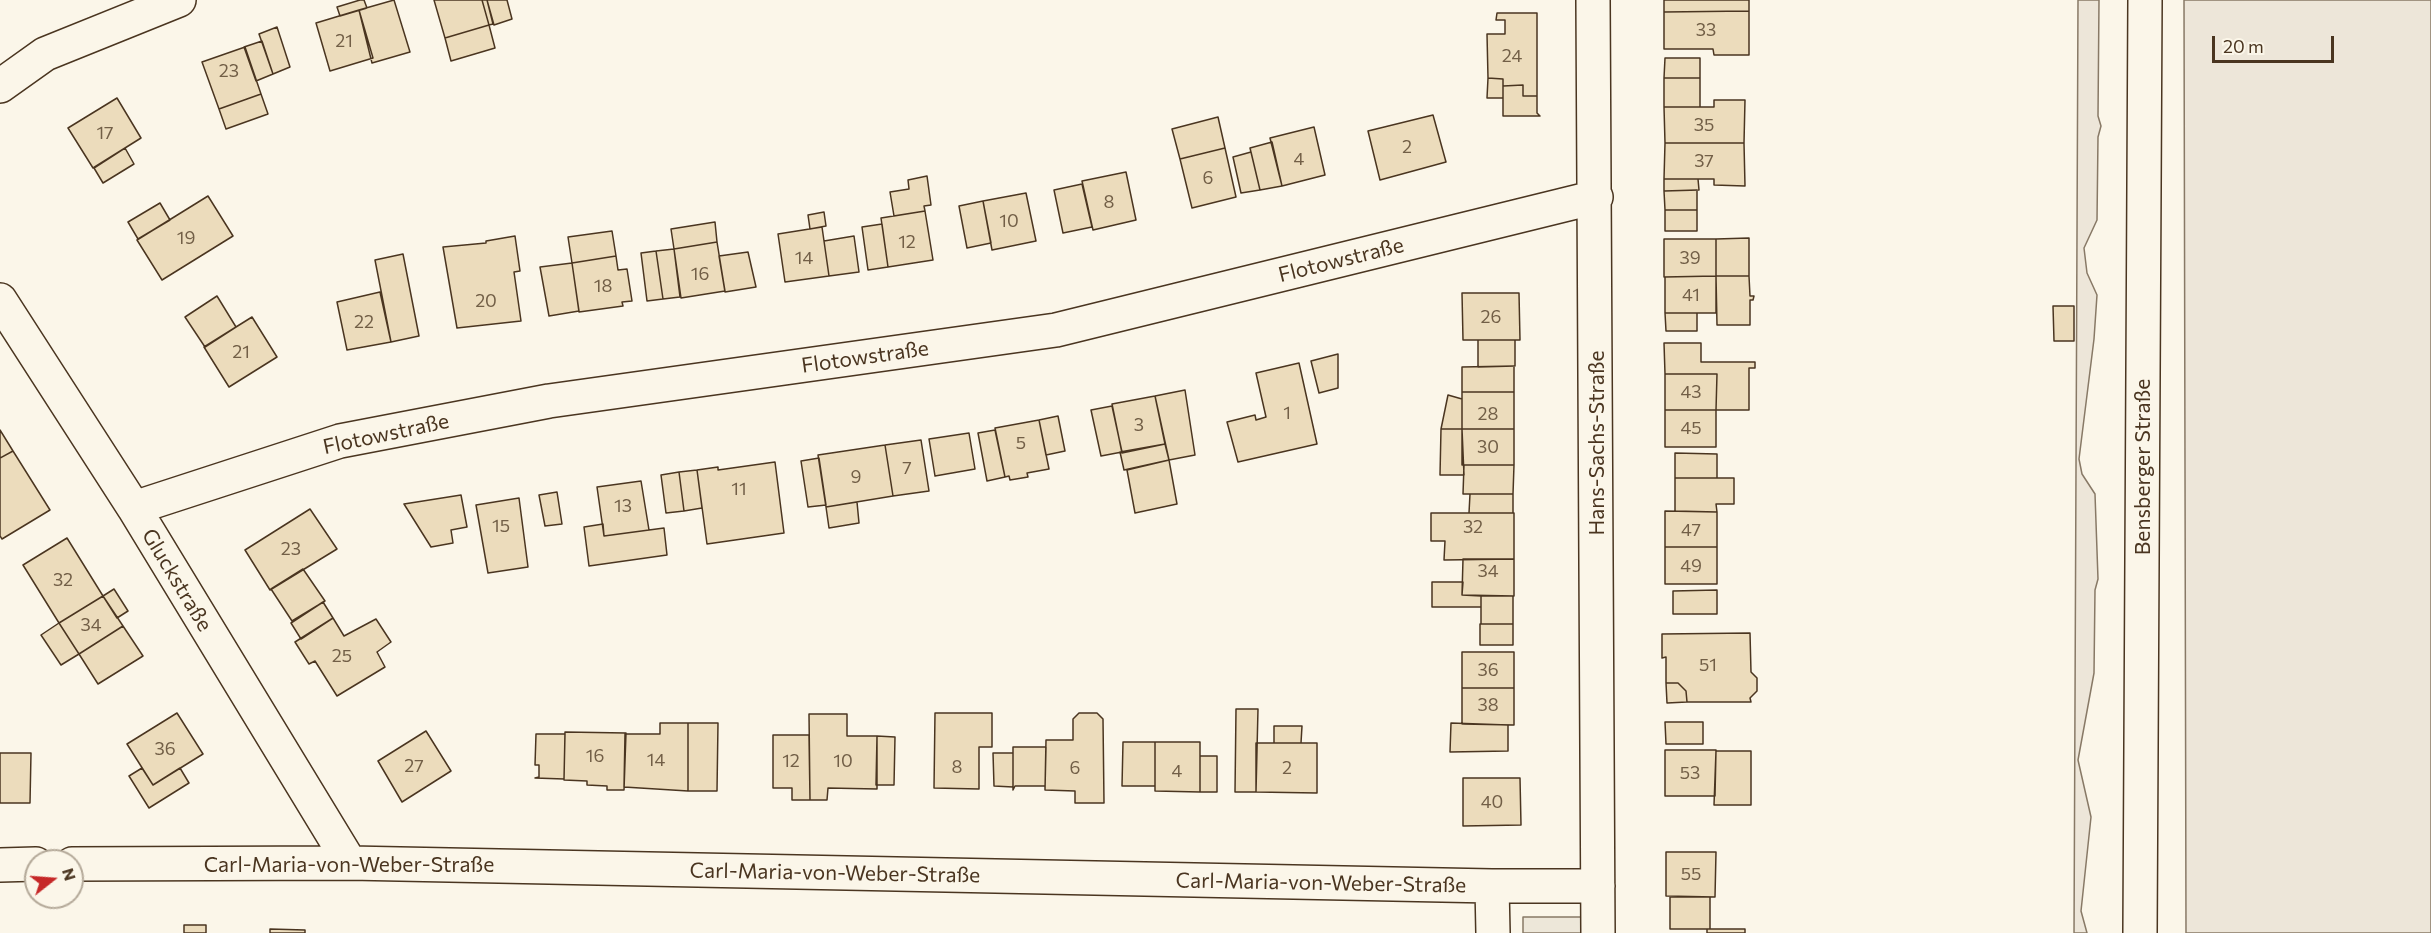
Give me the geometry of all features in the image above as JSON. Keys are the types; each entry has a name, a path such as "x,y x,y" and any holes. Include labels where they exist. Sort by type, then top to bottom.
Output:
{"street":[{"path":"0,86 45,54 179,0"},
{"name":"Hans-Sachs-Straße","path":"1593,0 1596,197 1598,933"},
{"name":"Bensberger Straße","path":"2140,933 2145,0"},
{"name":"Flotowstraße","path":"134,508 340,441 549,401 1056,330 1596,197"},
{"name":"Gluckstraße","path":"0,300 134,508 350,863"},
{"name":"Carl-Maria-von-Weber-Straße","path":"84,864 350,863 1492,886 1598,886"},
{"path":"0,865 24,864"},
{"path":"1492,886 1493,933"}],"shaded area":[{"path":"2078,0 2099,0 2098,116 2101,126 2098,137 2097,220 2084,248 2087,273 2097,295 2094,339 2079,459 2082,474 2095,494 2098,579 2095,590 2094,673 2078,760 2091,817 2081,911 2087,933 2074,933"},
{"path":"2184,0 2431,0 2431,933 2186,933"},
{"path":"1523,917 1582,917 1582,933 1523,933"}],"building":[{"path":"364,0 367,8 340,16 337,7"},
{"path":"394,0 410,52 372,63 359,10"},
{"path":"434,0 482,0 489,25 445,38"},
{"path":"482,0 487,0 493,24 489,25"},
{"path":"487,0 507,0 512,19 494,25"},
{"path":"1664,0 1749,0 1749,11 1664,12"},
{"path":"359,10 373,58 330,71 316,23"},
{"path":"1749,11 1749,55 1714,55 1713,49 1664,49 1664,12"},
{"path":"1497,13 1537,13 1537,96 1523,96 1523,85 1503,86 1503,79 1488,78 1487,34 1505,34 1505,20 1496,20"},
{"path":"489,25 495,48 451,61 445,38"},
{"path":"277,27 290,67 273,74 259,34"},
{"path":"262,41 273,74 256,81 244,47"},
{"path":"245,47 261,94 219,109 202,62"},
{"path":"1665,58 1700,58 1700,78 1664,78"},
{"path":"1488,78 1503,79 1503,98 1487,98"},
{"path":"1664,78 1700,78 1700,107 1664,107"},
{"path":"1523,85 1523,96 1537,96 1537,113 1540,116 1503,116 1503,86"},
{"path":"261,94 268,114 226,129 219,109"},
{"path":"117,98 141,138 93,168 68,128"},
{"path":"1714,100 1745,100 1744,143 1665,143 1664,107 1714,107"},
{"path":"1433,115 1446,162 1380,180 1368,131"},
{"path":"1218,117 1225,148 1180,159 1172,129"},
{"path":"1314,127 1325,175 1282,186 1270,138"},
{"path":"1272,142 1282,186 1260,190 1250,148"},
{"path":"1665,143 1744,143 1745,186 1714,185 1714,179 1664,179"},
{"path":"125,148 134,164 103,183 94,168"},
{"path":"1225,148 1236,197 1192,208 1180,159"},
{"path":"1251,152 1260,190 1241,193 1233,157"},
{"path":"1126,172 1136,220 1093,230 1082,181"},
{"path":"927,176 931,205 924,206 925,211 894,216 890,192 909,189 908,180"},
{"path":"1664,179 1698,179 1699,190 1664,191"},
{"path":"1082,184 1092,227 1063,233 1054,190"},
{"path":"1697,190 1697,210 1665,210 1664,191"},
{"path":"1026,193 1036,241 992,250 983,201"},
{"path":"208,196 233,236 162,280 137,240"},
{"path":"983,201 991,243 967,248 959,206"},
{"path":"160,203 170,220 138,239 128,222"},
{"path":"1665,210 1697,210 1697,231 1665,231"},
{"path":"925,211 933,260 888,267 881,218"},
{"path":"824,212 826,226 810,229 808,215"},
{"path":"715,222 717,242 674,249 671,229"},
{"path":"882,224 888,267 868,270 862,227"},
{"path":"822,227 829,276 785,282 778,234"},
{"path":"612,231 616,256 572,263 568,237"},
{"path":"515,236 520,271 514,272 521,321 457,328 443,247 486,243 486,241"},
{"path":"854,236 859,272 829,276 824,241"},
{"path":"1749,238 1749,276 1716,276 1716,239"},
{"path":"1664,239 1716,239 1716,276 1664,277"},
{"path":"717,242 725,291 681,298 674,249"},
{"path":"674,249 680,297 663,299 656,251"},
{"path":"656,251 663,299 647,301 641,253"},
{"path":"748,252 756,287 725,292 719,256"},
{"path":"403,254 419,336 391,342 375,260"},
{"path":"616,256 618,270 627,269 632,301 622,302 623,306 579,312 572,263"},
{"path":"572,263 579,311 549,316 540,267"},
{"path":"1716,276 1716,313 1665,313 1665,277"},
{"path":"1716,276 1749,276 1750,296 1754,296 1753,300 1750,300 1750,325 1717,325"},
{"path":"380,292 391,342 347,350 337,302"},
{"path":"1462,293 1519,293 1520,340 1463,340"},
{"path":"217,296 236,327 205,347 185,317"},
{"path":"2053,306 2074,306 2074,341 2054,341"},
{"path":"1665,313 1697,313 1697,331 1666,331"},
{"path":"252,317 277,357 229,387 204,347"},
{"path":"1478,340 1515,340 1515,366 1478,367"},
{"path":"1664,343 1701,343 1701,362 1755,362 1755,368 1749,368 1749,410 1716,410 1717,374 1665,374"},
{"path":"1338,354 1338,388 1319,393 1311,361"},
{"path":"1299,363 1317,444 1238,462 1227,422 1255,415 1256,420 1266,417 1256,373"},
{"path":"1514,366 1514,392 1462,392 1462,367"},
{"path":"1665,374 1717,374 1716,410 1665,410"},
{"path":"1185,390 1195,455 1169,460 1155,396"},
{"path":"1462,392 1514,392 1514,429 1462,429"},
{"path":"1448,395 1462,399 1462,429 1441,429"},
{"path":"1155,396 1165,444 1122,453 1112,404"},
{"path":"1112,406 1122,452 1101,456 1091,410"},
{"path":"1665,410 1716,410 1716,447 1665,447"},
{"path":"1058,416 1065,451 1046,455 1039,420"},
{"path":"1039,420 1049,469 1027,473 1028,477 1010,480 1009,476 1005,477 995,428"},
{"path":"1441,429 1462,429 1464,475 1440,475"},
{"path":"1462,429 1514,429 1514,465 1462,465"},
{"path":"0,430 13,451 0,458"},
{"path":"995,430 1005,477 987,481 978,433"},
{"path":"969,433 975,469 935,476 929,439"},
{"path":"921,440 929,491 893,496 885,445"},
{"path":"1165,444 1169,460 1124,470 1120,452"},
{"path":"885,445 893,496 826,507 818,455"},
{"path":"13,451 50,510 2,539 0,536 0,458"},
{"path":"1675,453 1717,454 1717,478 1675,478"},
{"path":"819,458 826,505 808,507 801,461"},
{"path":"1169,460 1177,504 1135,513 1127,470"},
{"path":"775,462 784,533 707,544 697,470 718,467 718,470"},
{"path":"1464,465 1514,465 1513,494 1463,494"},
{"path":"697,470 702,508 684,511 679,472"},
{"path":"679,472 684,511 666,513 661,475"},
{"path":"1675,478 1734,478 1734,504 1716,504 1717,512 1675,511"},
{"path":"641,481 649,530 604,536 597,487"},
{"path":"557,492 562,524 545,526 539,495"},
{"path":"1470,494 1513,494 1513,513 1469,513"},
{"path":"461,495 467,527 451,530 453,543 431,547 404,504"},
{"path":"519,498 528,567 488,573 476,505"},
{"path":"857,502 859,523 829,528 826,507"},
{"path":"310,509 337,549 270,590 245,550"},
{"path":"1665,511 1717,512 1717,547 1665,547"},
{"path":"1431,513 1514,513 1514,559 1444,560 1445,541 1431,541"},
{"path":"603,524 604,536 664,528 667,555 589,566 584,527"},
{"path":"67,538 103,596 59,623 23,565"},
{"path":"1665,547 1717,547 1717,584 1665,584"},
{"path":"1463,559 1514,559 1514,596 1462,595"},
{"path":"303,569 325,601 292,621 271,589"},
{"path":"1432,582 1463,582 1462,595 1481,596 1481,607 1432,607"},
{"path":"114,589 128,611 117,618 103,596"},
{"path":"1717,590 1717,614 1673,614 1673,591"},
{"path":"103,596 123,626 79,654 59,623"},
{"path":"1481,596 1513,596 1513,624 1481,624"},
{"path":"323,602 333,618 301,639 291,623"},
{"path":"333,618 344,636 376,619 391,642 377,652 385,667 337,696 315,661 309,664 295,642"},
{"path":"59,623 79,654 61,665 41,635"},
{"path":"1480,624 1513,624 1513,645 1480,645"},
{"path":"123,626 143,656 98,684 79,654"},
{"path":"1750,633 1751,672 1757,678 1757,691 1750,698 1751,702 1687,702 1686,691 1678,683 1666,683 1666,657 1662,658 1662,634"},
{"path":"1462,652 1514,652 1514,688 1462,688"},
{"path":"1666,683 1678,683 1686,691 1687,702 1667,703"},
{"path":"1462,688 1514,688 1514,725 1462,724"},
{"path":"1236,709 1258,709 1256,792 1235,792"},
{"path":"177,713 203,754 153,785 127,744"},
{"path":"935,713 992,713 992,747 979,747 979,789 934,788"},
{"path":"1079,713 1097,713 1103,719 1104,803 1075,803 1075,791 1045,790 1046,740 1073,740 1073,719"},
{"path":"809,714 847,714 847,736 877,736 877,789 828,788 827,800 810,800"},
{"path":"1665,722 1703,722 1703,744 1666,744"},
{"path":"660,723 688,723 688,791 624,787 625,734 660,734"},
{"path":"688,723 718,723 717,791 688,791"},
{"path":"1451,723 1508,725 1508,751 1450,752"},
{"path":"1274,726 1302,726 1301,743 1274,743"},
{"path":"426,731 451,771 402,802 378,761"},
{"path":"565,732 626,733 624,790 607,790 607,786 587,785 587,781 564,780"},
{"path":"536,734 565,734 564,779 535,778 539,777 539,765 535,765"},
{"path":"773,735 809,735 810,800 792,800 792,788 773,788"},
{"path":"877,736 895,737 894,785 876,785"},
{"path":"1123,742 1155,742 1155,786 1122,786"},
{"path":"1155,742 1200,742 1200,792 1155,791"},
{"path":"1256,743 1317,743 1317,793 1256,792"},
{"path":"1013,747 1046,747 1045,790 1045,786 1015,786 1013,790"},
{"path":"1665,750 1716,750 1715,796 1665,796"},
{"path":"1716,751 1751,751 1751,805 1714,805"},
{"path":"0,753 31,753 30,803 0,803"},
{"path":"993,753 1013,753 1013,787 994,786"},
{"path":"1200,756 1217,756 1217,792 1200,792"},
{"path":"142,768 153,785 180,768 189,783 149,808 129,776"},
{"path":"1463,778 1520,778 1521,825 1463,826"},
{"path":"1666,852 1716,852 1715,897 1666,896"},
{"path":"1670,897 1710,897 1710,929 1670,929"},
{"path":"184,925 206,925 206,933 184,933"},
{"path":"270,929 305,930 305,933 270,933"},
{"path":"1707,929 1745,929 1745,933 1707,933"}]}
